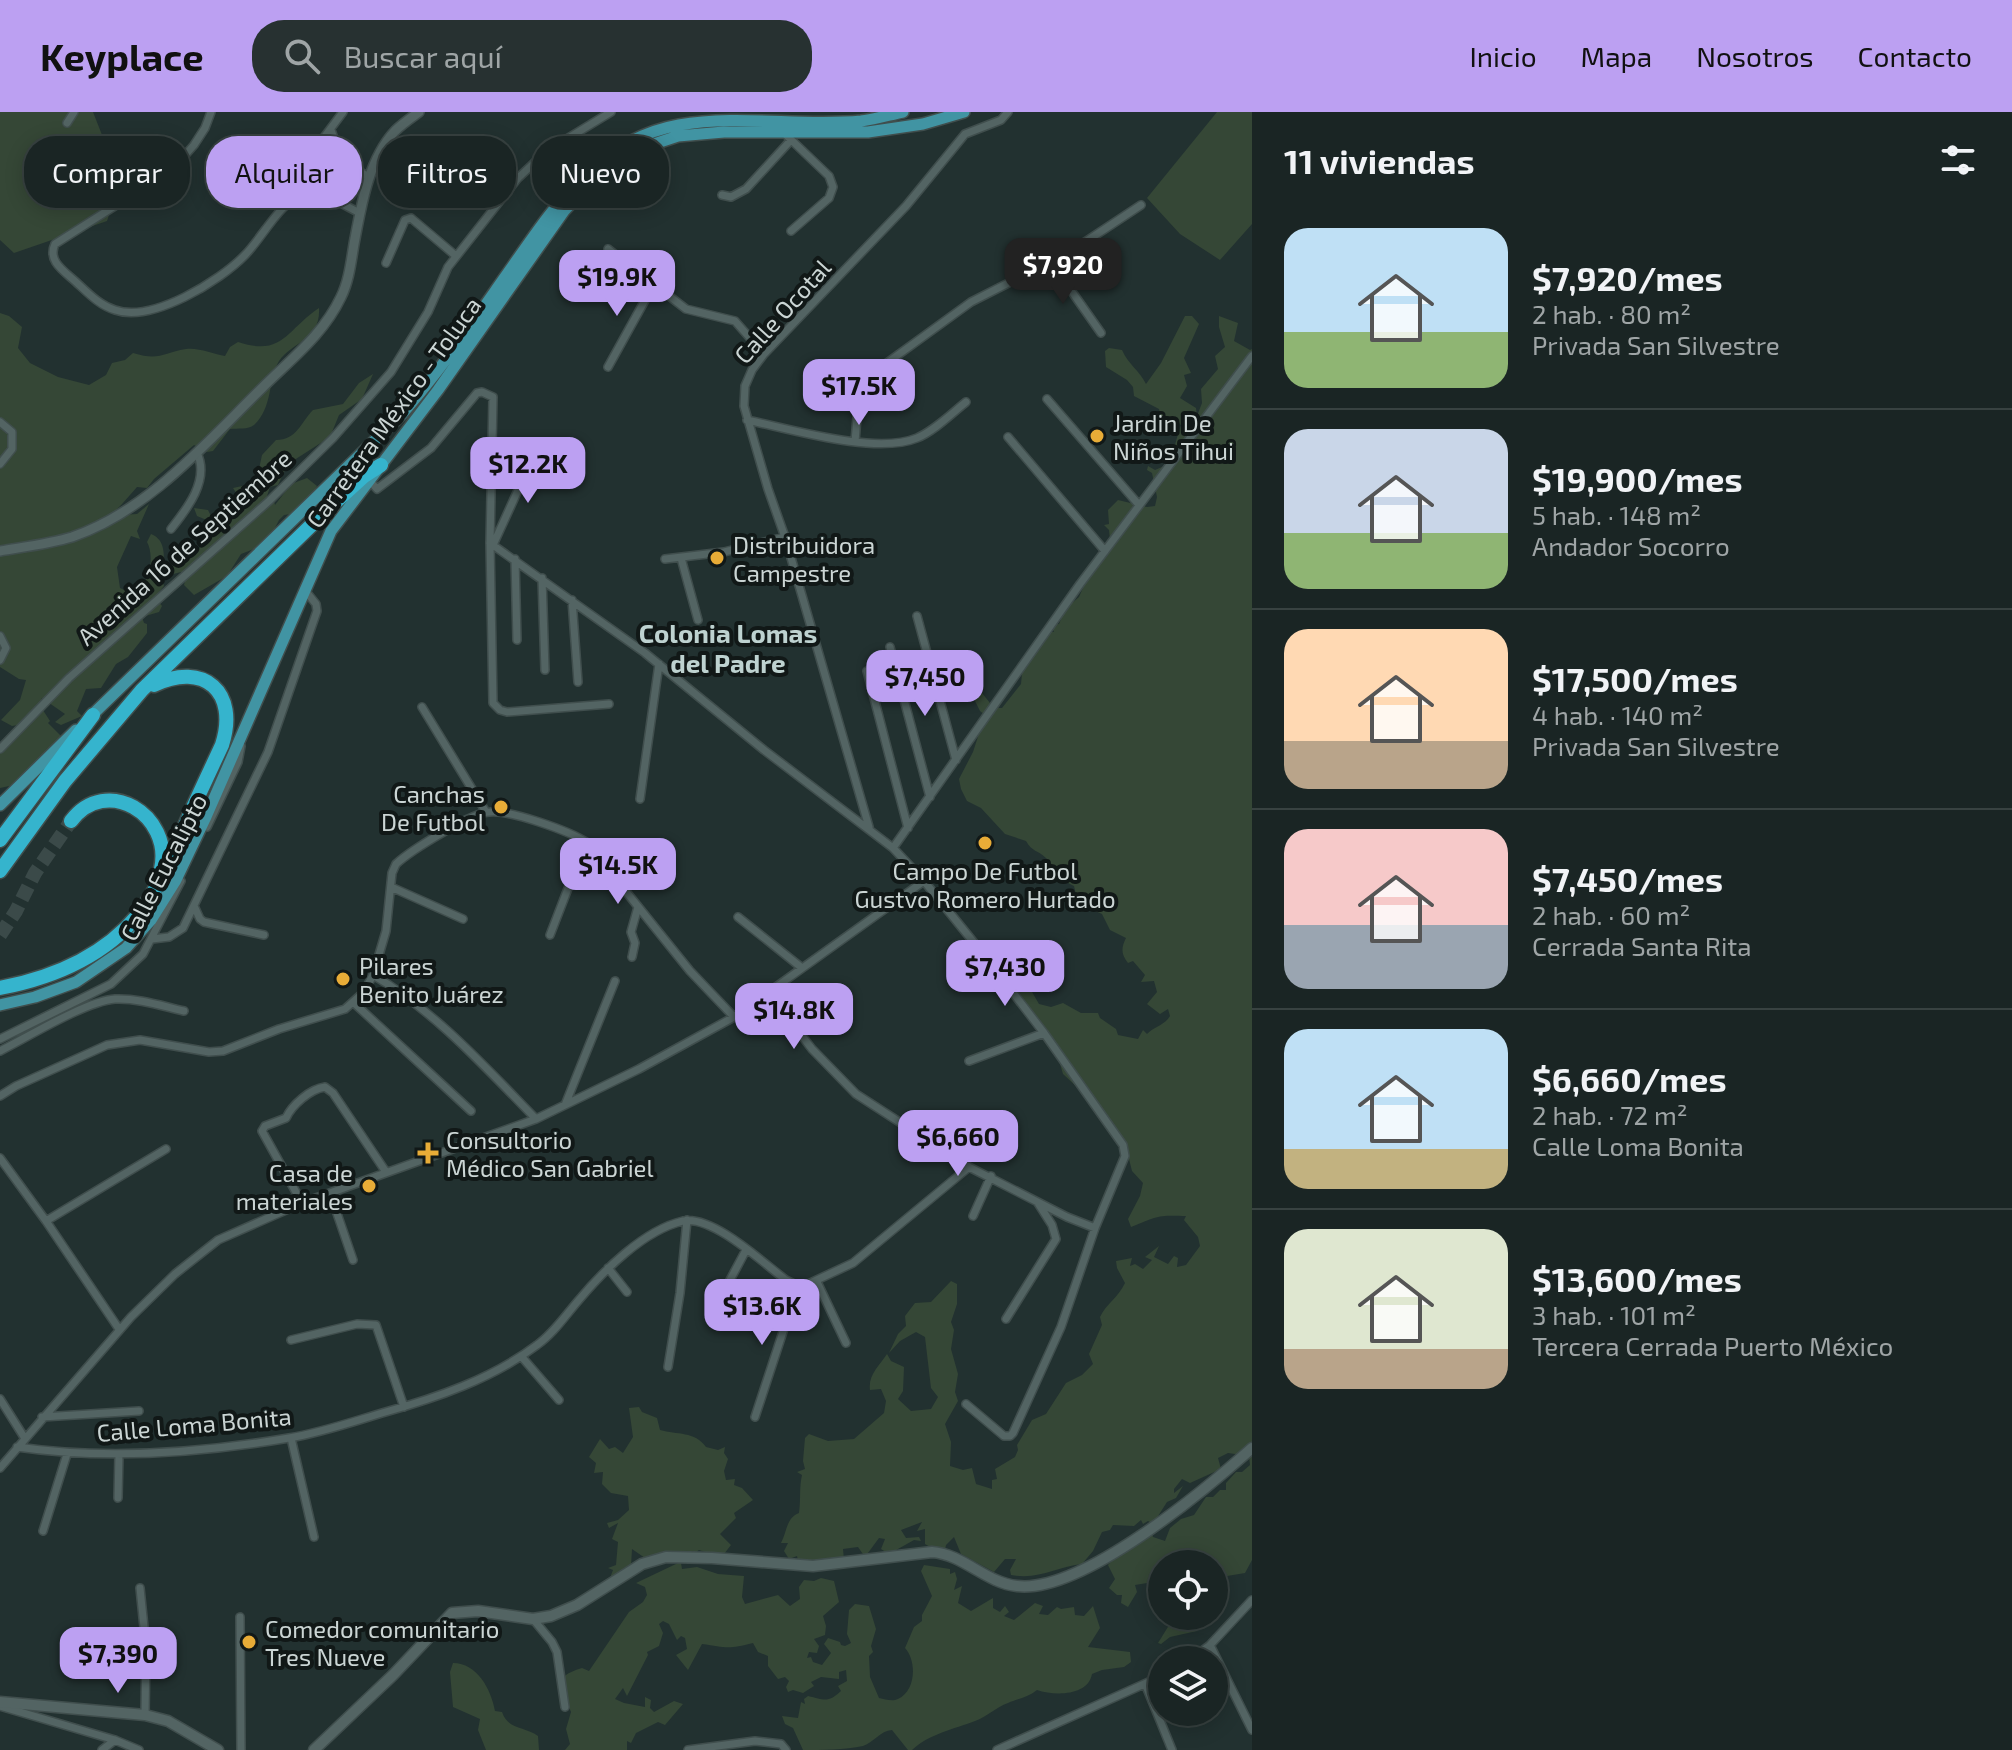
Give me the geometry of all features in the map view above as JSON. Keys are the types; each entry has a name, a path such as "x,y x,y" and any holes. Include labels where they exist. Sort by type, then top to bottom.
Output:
{"highway":[{"path":"0,871 65,781 142,690 329,508 381,465"},
{"path":"0,988 57,973 97,950 139,914 157,885 229,724 226,706 219,693 198,679 190,676 169,678 142,690"},
{"path":"0,840 93,715"},
{"path":"71,821 78,811 90,804 107,800 127,804 144,814 157,828 163,846 157,885"}],"main road":[{"name":"Carretera México - Toluca","path":"0,805 402,414 431,382 558,202 601,159 645,134 679,125 718,120 862,121 903,112"},
{"name":"Carretera México - Toluca","path":"0,1005 35,997 76,982 107,963 135,939 151,920 176,880 331,531 454,368 564,211 597,176 627,155 672,137 724,132 788,136 878,131 923,124 964,112"},
{"path":"314,1750 393,1675 452,1613 478,1611 533,1619 563,1612 633,1568 652,1559 666,1557 813,1566 872,1561 920,1552 939,1553 1000,1582 1019,1587 1057,1582 1154,1527 1252,1448"},
{"path":"0,1704 145,1715 168,1721 218,1750"}],"street":[{"path":"67,123 74,112"},
{"path":"211,112 194,145 173,169 55,244 51,252 54,261 98,302 118,311 142,312 186,297 217,278 245,255 286,206 305,193 315,193 360,213"},
{"path":"326,136 343,112"},
{"path":"0,551 72,537 122,512 197,453 320,331 346,284 370,177 395,131 419,112"},
{"name":"Avenida 16 de Septiembre","path":"0,749 69,678 269,501 333,438 391,372 428,312 448,267 518,178 575,132 611,112"},
{"name":"Calle Ocotal","path":"869,830 785,537 747,420 743,395 752,370 764,354 906,206 965,134 1001,120 1008,112"},
{"path":"331,130 333,136"},
{"path":"722,195 731,197 746,189 788,136 829,176 834,189 829,198 791,231"},
{"path":"362,173 370,177"},
{"path":"855,442 859,392 873,373 971,302 1051,262 1141,205"},
{"path":"386,263 405,220 411,218 456,256"},
{"path":"608,249 686,309 735,321 764,354"},
{"path":"1051,262 1101,333"},
{"path":"608,367 654,284"},
{"path":"893,848 1105,551 1252,356"},
{"path":"369,480 377,489 431,448 477,393 487,393 494,400 493,703 507,712 609,704"},
{"path":"1047,399 1139,505"},
{"path":"747,420 855,442 900,443 921,437 966,402"},
{"path":"0,422 12,432 12,449 0,464"},
{"path":"1008,437 1105,551"},
{"path":"171,529 193,502 201,462 197,453"},
{"path":"492,544 535,453"},
{"path":"665,559 724,552 785,537"},
{"path":"492,544 645,653 764,750 893,848 924,881 1044,1033 1125,1149 1061,1327 1013,1433 1004,1436 966,1404"},
{"path":"681,558 698,620"},
{"path":"515,559 517,640"},
{"path":"542,578 545,670"},
{"path":"152,939 178,933 195,908 268,752 317,611 316,604 304,589"},
{"path":"572,600 578,682"},
{"path":"917,616 956,760"},
{"path":"0,636 6,648 0,660"},
{"path":"890,647 930,797"},
{"path":"640,799 659,664"},
{"path":"867,671 908,828"},
{"path":"422,707 486,812"},
{"name":"Calle Eucalipto","path":"0,1039 111,984 143,954 238,762 243,731"},
{"path":"0,1096 107,1045 140,1040 209,1052 223,1051 279,1029 339,1012 354,1003 373,975 386,931 394,868 400,860 456,825 486,812 507,814 548,826 586,842 690,971 734,1017"},
{"path":"550,935 586,842"},
{"path":"0,1468 119,1329 175,1274 218,1240 302,1203 536,1119 639,1069 734,1017 924,881"},
{"path":"391,887 463,919"},
{"path":"632,957 635,943 631,932 638,907"},
{"path":"195,908 204,922 264,935"},
{"path":"738,917 802,968"},
{"path":"373,975 416,1005 484,1066 536,1119"},
{"path":"565,1105 615,981"},
{"path":"769,993 812,1049 850,1090 969,1167 1095,1228"},
{"path":"0,1051 96,1003 114,999 184,1011"},
{"path":"354,1003 471,1111"},
{"path":"969,1061 1044,1033"},
{"path":"302,1203 262,1131 265,1126 286,1118 292,1107 319,1088 325,1087 333,1093 386,1172"},
{"path":"46,1221 166,1149"},
{"path":"0,1158 119,1329"},
{"path":"668,1367 680,1293 687,1220 718,1231 798,1286 817,1282 853,1263 969,1167"},
{"path":"973,1216 991,1176"},
{"path":"330,1193 353,1260"},
{"path":"1006,1319 1056,1239 1052,1225 1037,1201"},
{"name":"Calle Loma Bonita","path":"17,1447 67,1454 119,1454 291,1438 404,1407 466,1385 521,1356 546,1338 608,1268 637,1244 687,1220"},
{"path":"722,1295 746,1250"},
{"path":"608,1268 627,1292"},
{"path":"817,1282 846,1343"},
{"path":"755,1417 798,1286"},
{"path":"291,1340 367,1323 376,1325 404,1407"},
{"path":"521,1356 559,1400"},
{"path":"0,1399 24,1437"},
{"path":"42,1417 139,1411"},
{"path":"291,1438 314,1537"},
{"path":"43,1531 67,1454"},
{"path":"118,1498 119,1454"},
{"path":"140,1588 146,1647 145,1715"},
{"path":"1252,1600 1210,1645 1252,1730"},
{"path":"240,1617 241,1750"},
{"path":"533,1619 557,1652 565,1707"},
{"path":"997,1750 1146,1686 1172,1750"},
{"path":"0,1704 139,1750"},
{"path":"102,1750 115,1740"},
{"path":"688,1750 755,1741 781,1744 786,1750"}],"green space":[{"path":"0,112 93,112 102,136 24,136 24,208 111,208 107,221 14,253 0,240"},
{"path":"1217,112 1252,112 1252,224 1220,260 1180,234 1147,198"},
{"path":"319,308 311,334 279,361 264,410 254,425 230,429 213,451 207,452 194,445 147,488 137,487 113,513 95,522 97,527 113,524 122,515 137,514 149,504 137,531 140,539 131,536 117,567 120,588 129,591 143,584 150,568 147,542 151,534 162,545 164,561 181,567 207,540 212,529 209,521 197,516 194,508 208,510 213,520 226,521 240,509 240,499 233,488 256,483 262,455 276,440 294,434 313,410 343,404 359,383 373,374 362,399 339,415 330,437 288,464 278,485 270,487 267,496 273,497 275,505 291,484 307,478 317,486 306,507 298,513 284,515 267,544 241,554 227,576 194,595 184,585 186,577 181,572 162,577 164,586 155,597 162,606 159,612 142,617 147,624 147,633 128,657 116,664 101,688 86,689 77,711 82,716 61,725 55,722 65,714 42,698 39,704 50,721 48,723 64,739 14,785 0,788 0,750 17,732 18,725 12,726 1,720 20,700 26,680 0,667 0,313 22,327 18,348 30,363 58,377 89,385 106,375 112,363 125,360 133,353 155,356 190,349 225,356 230,347 238,342 253,346 275,344"},
{"path":"1185,316 1192,316 1199,324 1184,358 1191,373 1184,375 1187,386 1180,398 1196,408 1197,416 1202,403 1201,389 1218,369 1215,356 1225,347 1219,316 1238,323 1234,341 1252,349 1252,1560 1245,1573 1228,1576 1228,1550 1148,1550 1148,1583 1135,1585 1137,1592 1128,1607 1121,1603 1122,1595 1109,1588 1115,1579 1108,1565 1123,1547 1134,1548 1149,1524 1153,1537 1165,1541 1170,1528 1181,1519 1194,1515 1206,1497 1226,1490 1226,1483 1236,1472 1242,1472 1250,1465 1249,1456 1228,1453 1218,1458 1221,1469 1190,1483 1182,1479 1174,1489 1174,1493 1183,1486 1176,1498 1167,1502 1153,1524 1148,1521 1143,1524 1141,1520 1134,1526 1113,1525 1110,1530 1102,1532 1093,1551 1082,1564 1039,1575 1021,1576 1011,1575 1010,1570 1016,1559 1005,1559 994,1572 961,1554 954,1537 946,1545 944,1555 925,1544 925,1529 917,1531 922,1522 901,1530 906,1538 919,1537 921,1541 914,1540 889,1554 881,1549 885,1539 879,1538 865,1557 858,1547 843,1549 844,1560 834,1569 821,1569 798,1561 797,1556 789,1559 784,1551 788,1543 781,1543 789,1522 799,1513 802,1475 797,1472 805,1469 805,1438 809,1434 828,1441 854,1439 884,1413 886,1401 881,1389 870,1390 870,1385 887,1354 891,1361 904,1367 903,1391 898,1399 911,1411 931,1409 938,1397 931,1388 925,1337 916,1332 900,1341 889,1353 898,1334 906,1326 905,1316 915,1303 931,1302 951,1281 957,1284 957,1304 951,1322 954,1330 951,1349 958,1374 955,1392 958,1401 945,1424 951,1442 950,1466 963,1470 972,1468 976,1484 992,1489 992,1480 997,1479 995,1469 1015,1457 1017,1445 1032,1420 1046,1414 1066,1383 1082,1375 1093,1364 1089,1354 1102,1325 1100,1317 1125,1283 1116,1261 1132,1258 1130,1266 1135,1264 1143,1269 1152,1260 1145,1257 1159,1246 1154,1257 1168,1264 1174,1256 1178,1258 1177,1267 1186,1265 1200,1246 1198,1237 1184,1220 1186,1216 1158,1217 1131,1227 1128,1219 1143,1183 1132,1171 1126,1147 1093,1102 1063,1074 1056,1050 1037,1032 1004,976 984,963 989,953 1002,964 1005,973 1028,985 1039,1004 1051,1007 1063,1003 1081,1013 1098,1013 1100,1018 1116,1029 1118,1035 1138,1039 1143,1030 1147,1034 1170,1016 1168,1009 1160,1014 1147,1004 1157,992 1154,981 1141,982 1145,975 1133,961 1128,963 1123,954 1126,938 1110,930 1102,914 1078,903 1074,886 1060,876 1043,855 1026,841 1005,834 981,808 967,801 959,779 973,752 985,715 973,697 982,693 994,708 1002,708 1021,684 1023,663 1049,632 1054,632 1051,625 1059,624 1065,609 1079,597 1110,540 1109,530 1104,525 1109,524 1108,510 1118,500 1155,506 1157,497 1148,466 1155,470 1169,464 1181,425 1174,421 1168,426 1159,409 1134,396 1133,387 1127,380 1106,367 1105,351 1109,348 1122,350 1146,384 1161,363"},
{"path":"639,1407 642,1412 657,1418 660,1430 697,1438 706,1447 718,1450 725,1447 724,1453 728,1459 724,1471 726,1480 735,1479 734,1485 742,1488 753,1500 734,1513 736,1518 720,1534 731,1545 724,1554 718,1556 699,1550 681,1563 682,1569 697,1567 718,1574 744,1576 742,1597 745,1604 778,1595 790,1606 800,1599 799,1587 804,1580 821,1578 834,1581 839,1602 823,1616 825,1635 814,1639 819,1646 817,1653 809,1652 807,1658 811,1657 813,1662 822,1665 831,1653 824,1644 828,1638 845,1646 851,1643 847,1634 849,1610 855,1604 869,1606 876,1629 871,1646 873,1652 869,1656 870,1677 879,1698 898,1699 911,1683 912,1660 905,1648 914,1627 922,1621 932,1596 921,1571 924,1565 950,1569 950,1574 955,1572 954,1590 962,1586 958,1603 971,1611 993,1598 993,1608 1000,1612 1005,1606 1009,1612 1004,1616 1014,1620 1035,1603 1043,1606 1039,1614 1048,1615 1057,1607 1074,1607 1075,1615 1084,1616 1093,1606 1100,1628 1088,1647 1130,1652 1131,1662 1124,1667 1092,1674 1084,1687 1078,1690 1053,1693 1037,1690 979,1719 934,1736 912,1750 908,1750 892,1730 863,1746 803,1750 793,1728 785,1724 782,1716 798,1718 801,1702 805,1704 804,1699 808,1696 826,1700 837,1695 841,1691 838,1686 847,1681 846,1670 839,1672 839,1679 821,1677 811,1682 814,1686 803,1693 788,1692 786,1687 789,1681 785,1677 778,1679 768,1666 768,1656 758,1652 753,1643 732,1647 702,1644 688,1670 676,1655 687,1649 685,1638 681,1636 677,1640 669,1624 663,1621 659,1624 663,1633 659,1646 647,1652 627,1696 623,1688 615,1699 645,1707 645,1697 651,1700 650,1708 654,1712 674,1701 683,1704 665,1725 658,1722 636,1733 631,1743 627,1741 627,1750 565,1750 570,1744 566,1729 571,1712 562,1690 562,1680 582,1668 589,1671 629,1612 643,1602 647,1595 645,1587 636,1583 678,1563 668,1552 645,1558 632,1549 631,1566 619,1578 610,1578 613,1570 608,1568 616,1565 618,1542 612,1539 618,1523 609,1528 607,1523 618,1520 629,1510 628,1496 611,1493 602,1484 603,1472 594,1473 596,1463 589,1457 600,1439 609,1449 615,1447 623,1453 633,1437 629,1408"},
{"path":"1166,1630 1197,1630 1170,1637 1158,1643"},
{"path":"453,1663 476,1672 490,1694 495,1711 502,1712 513,1725 538,1736 539,1750 486,1750 478,1730 480,1719 453,1707 450,1672"}],"tunnel":[{"path":"0,935 35,873 71,821"}],"place":[{"name":"Jardin De Niños Tihui","path":"1097,436"},
{"name":"Distribuidora Campestre","path":"717,558"},
{"name":"Canchas De Futbol","path":"501,807"},
{"name":"Campo De Futbol Gustvo Romero Hurtado","path":"985,843"},
{"name":"Pilares Benito Juárez","path":"343,979"},
{"name":"Consultorio Médico San Gabriel","path":"428,1153"},
{"name":"Casa de materiales","path":"369,1186"},
{"name":"Comedor comunitario Tres Nueve","path":"249,1642"}],"district":[{"name":"Colonia Lomas del Padre","path":"728,647"}]}
